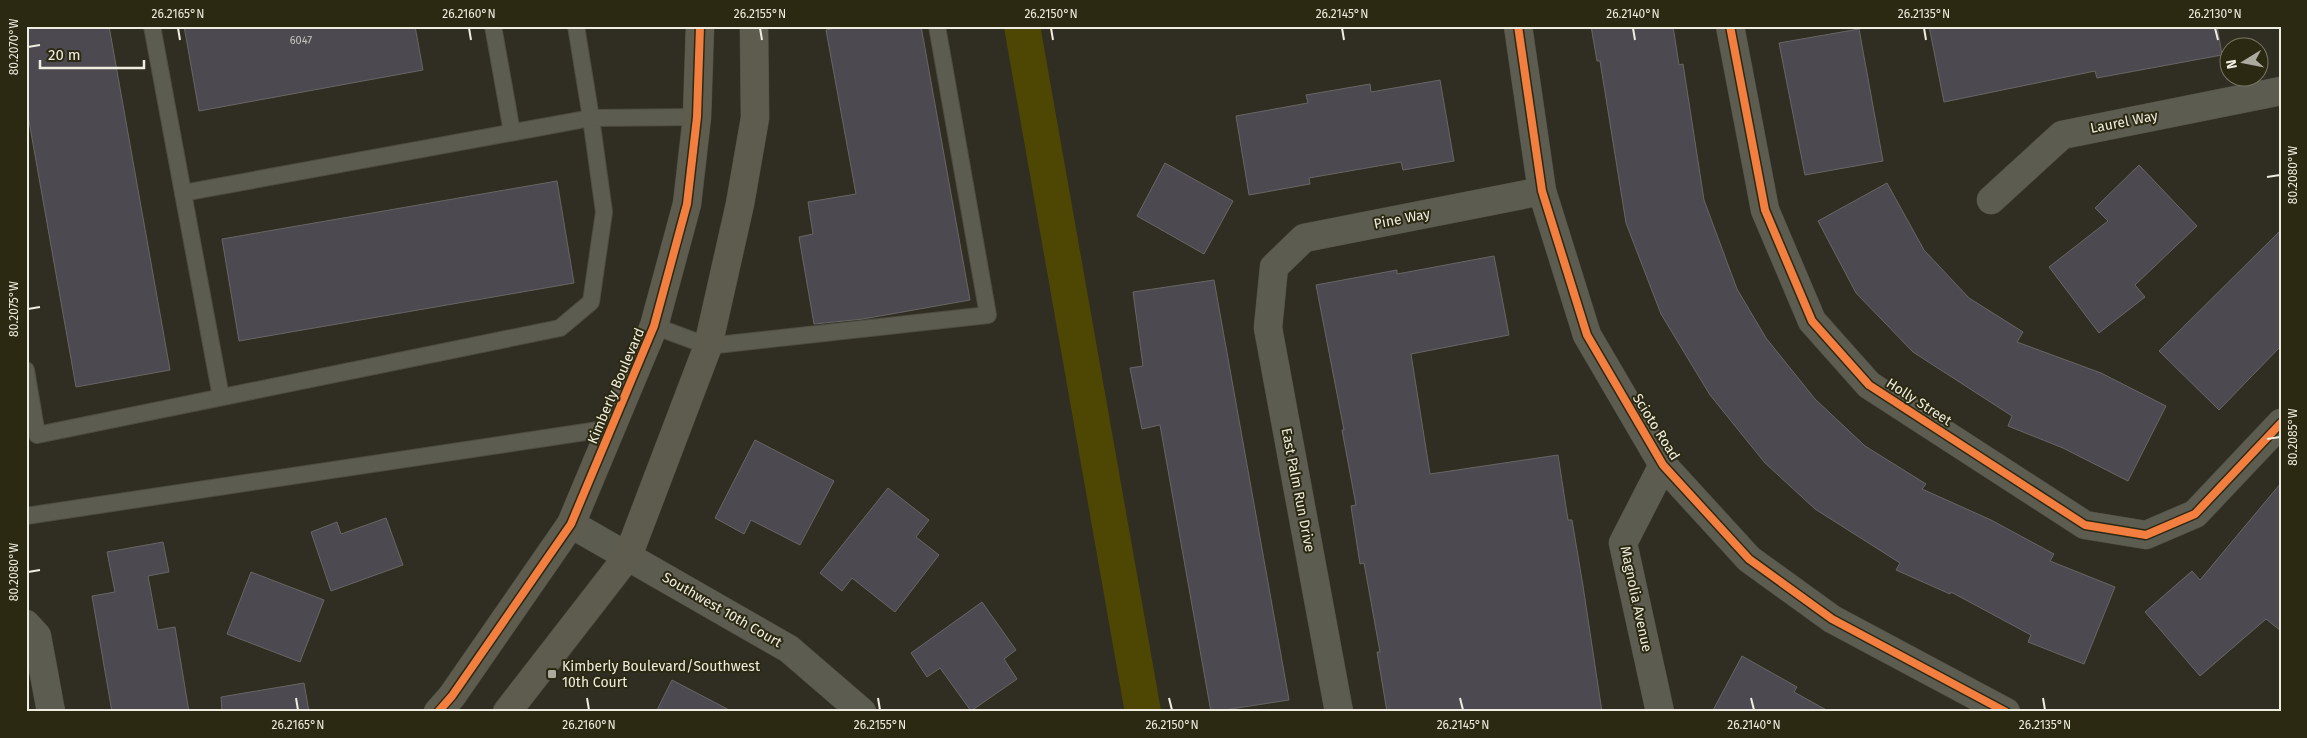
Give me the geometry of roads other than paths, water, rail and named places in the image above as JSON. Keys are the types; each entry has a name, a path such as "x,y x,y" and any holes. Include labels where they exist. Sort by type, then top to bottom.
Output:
{"street":[{"name":"Kimberly Boulevard","path":"438,712 458,688 571,524 654,326 688,204 697,117 700,26"},
{"path":"507,712 628,556 708,346 740,204 755,118 754,26"},
{"name":"Scioto Road","path":"1518,26 1542,191 1587,335 1662,465 1748,559 1832,618 2006,712"},
{"name":"Holly Street","path":"1730,26 1765,210 1812,321 1869,385 2085,524 2146,535 2194,514 2281,423"},
{"name":"Laurel Way","path":"1991,200 2062,135 2281,91"},
{"name":"Pine Way","path":"1274,268 1304,238 1542,191"},
{"name":"East Palm Run Drive","path":"1274,268 1268,328 1339,712"},
{"name":"Magnolia Avenue","path":"1660,712 1623,542 1662,465"},
{"name":"Southwest 10th Court","path":"571,524 789,649 862,712"},
{"path":"26,624 37,636 51,712"}],"lane":[{"path":"152,26 221,397"},
{"path":"493,26 512,132"},
{"path":"26,370 37,435 560,328 591,302 604,212 576,26"},
{"path":"654,326 708,346 988,315 937,26"},
{"path":"183,193 591,118 697,117"},
{"path":"26,516 612,428"}],"waterway":[{"path":"1022,26 1143,712"}],"place":[{"name":"Kimberly Boulevard/Southwest 10th Court","path":"552,674"}]}
